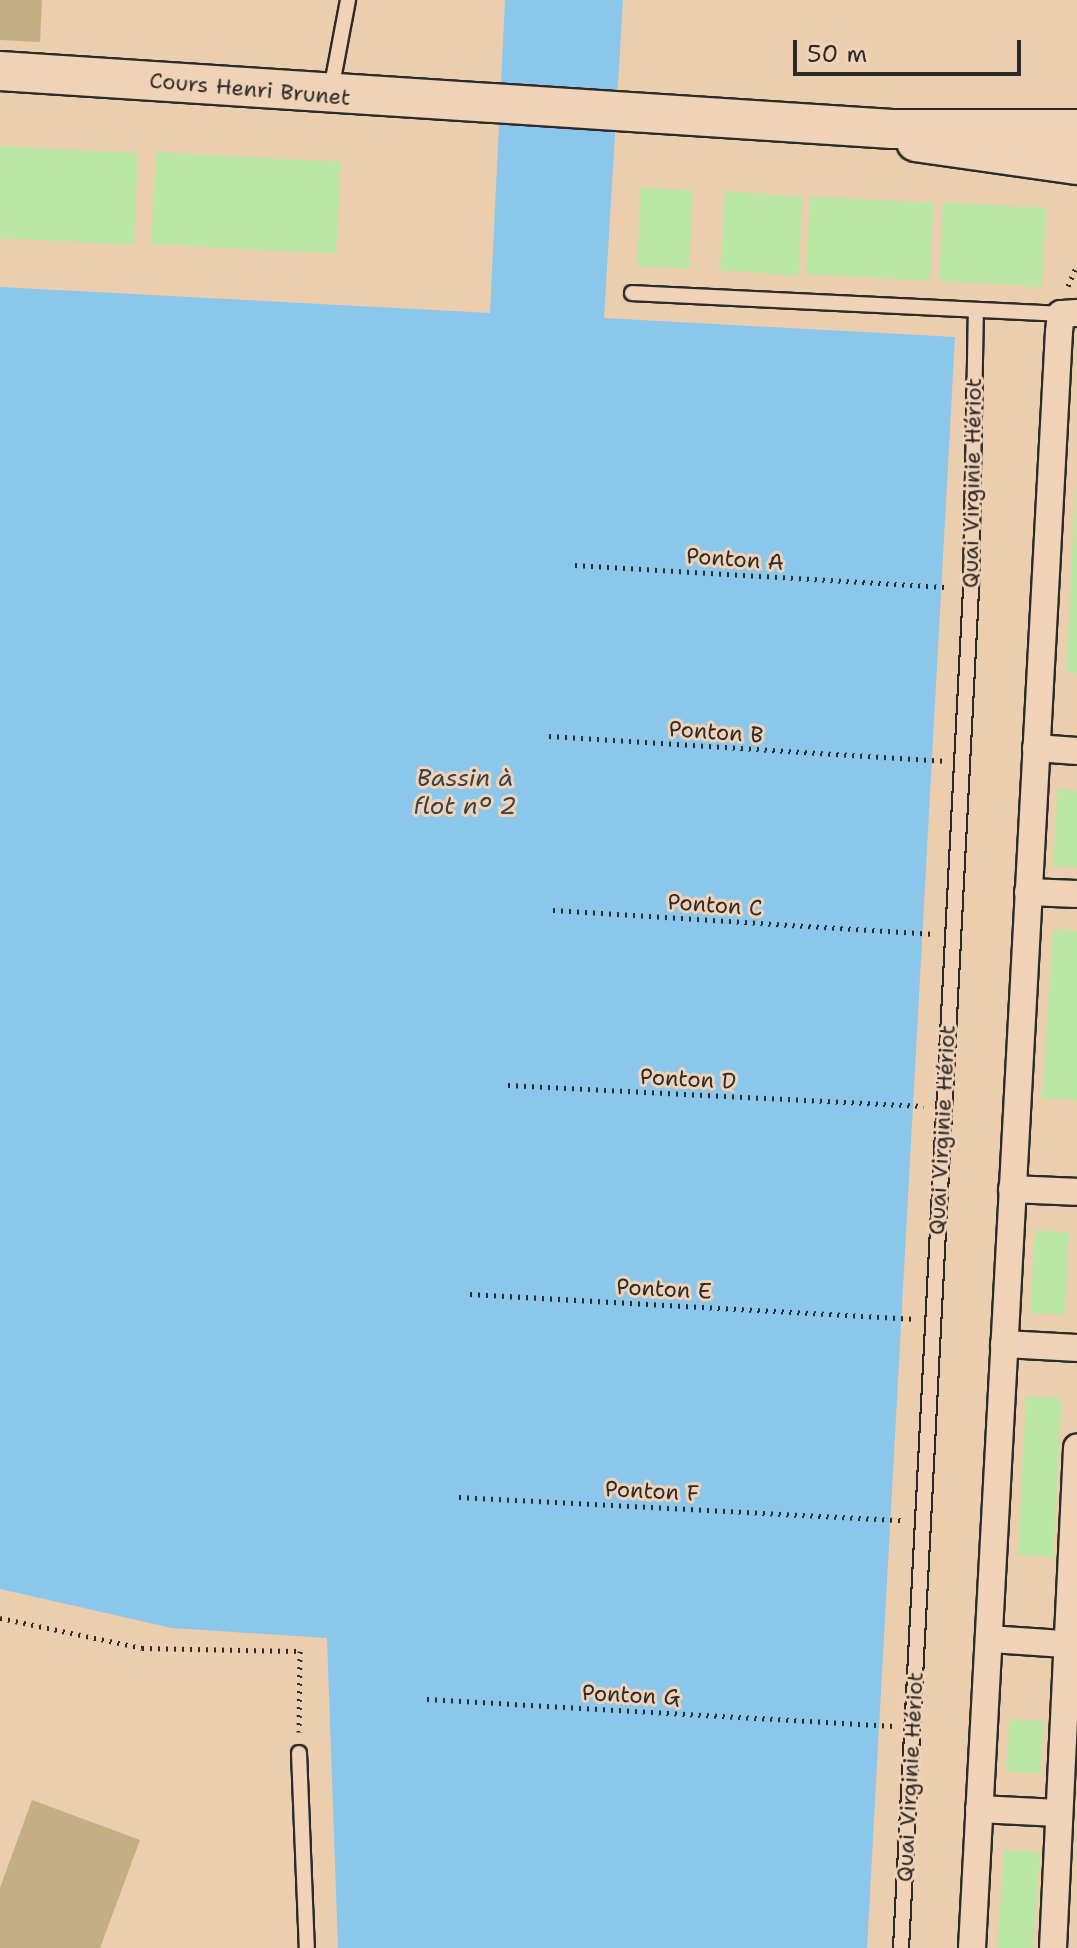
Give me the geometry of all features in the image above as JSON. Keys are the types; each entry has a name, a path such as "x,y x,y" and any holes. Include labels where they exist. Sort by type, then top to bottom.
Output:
{"street":[{"name":"Cours Henri Brunet","path":"0,71 330,97 892,129"},
{"path":"892,129 1077,129"},
{"path":"892,129 925,147 1077,165"},
{"path":"972,1948 1036,748 1064,468 1069,313"},
{"path":"1036,748 1077,751"},
{"path":"1028,892 1077,894"},
{"path":"1012,1189 1077,1192"},
{"path":"1004,1344 1077,1348"},
{"path":"1053,1948 1058,1813 1071,1645 1077,1448"},
{"path":"990,1639 1071,1645"},
{"path":"979,1809 1058,1813"}],"lane":[{"path":"330,97 348,0"},
{"path":"632,293 1069,313"},
{"name":"Quai Virginie Hériot","path":"901,1948 971,589 976,311"},
{"path":"299,1753 307,1948"}],"path":[{"name":"Ponton A","path":"575,565 948,587"},
{"name":"Ponton B","path":"549,736 881,760 940,761"},
{"name":"Ponton C","path":"553,910 931,934"},
{"name":"Ponton D","path":"508,1085 920,1106"},
{"name":"Ponton E","path":"470,1294 910,1319"},
{"name":"Ponton F","path":"459,1497 900,1520"},
{"path":"0,1618 142,1648 300,1651 299,1753"},
{"name":"Ponton G","path":"427,1699 887,1726"}],"green space":[{"path":"0,146 138,153 134,245 0,238"},
{"path":"156,152 341,162 336,254 151,244"},
{"path":"641,187 693,191 689,269 637,266"},
{"path":"725,191 803,197 798,276 720,270"},
{"path":"810,196 934,203 930,281 806,274"},
{"path":"943,202 1046,208 1042,287 939,281"},
{"path":"1077,483 1077,673 1066,672"},
{"path":"1058,789 1077,791 1077,867 1053,866"},
{"path":"1053,929 1077,931 1077,1100 1042,1098"},
{"path":"1035,1230 1069,1233 1065,1315 1030,1313"},
{"path":"1026,1396 1062,1398 1053,1557 1018,1555"},
{"path":"1010,1719 1044,1721 1040,1774 1006,1772"},
{"path":"1004,1850 1040,1852 1033,1948 997,1948"}],"water":[{"name":"Bassin à flot n° 2","path":"505,0 623,0 604,318 955,337 867,1948 338,1948 327,1638 172,1628 0,1589 0,287 490,313"}],"building":[{"path":"0,0 42,0 40,42 0,40"},
{"path":"32,1800 140,1840 100,1948 0,1948 0,1888"}]}
